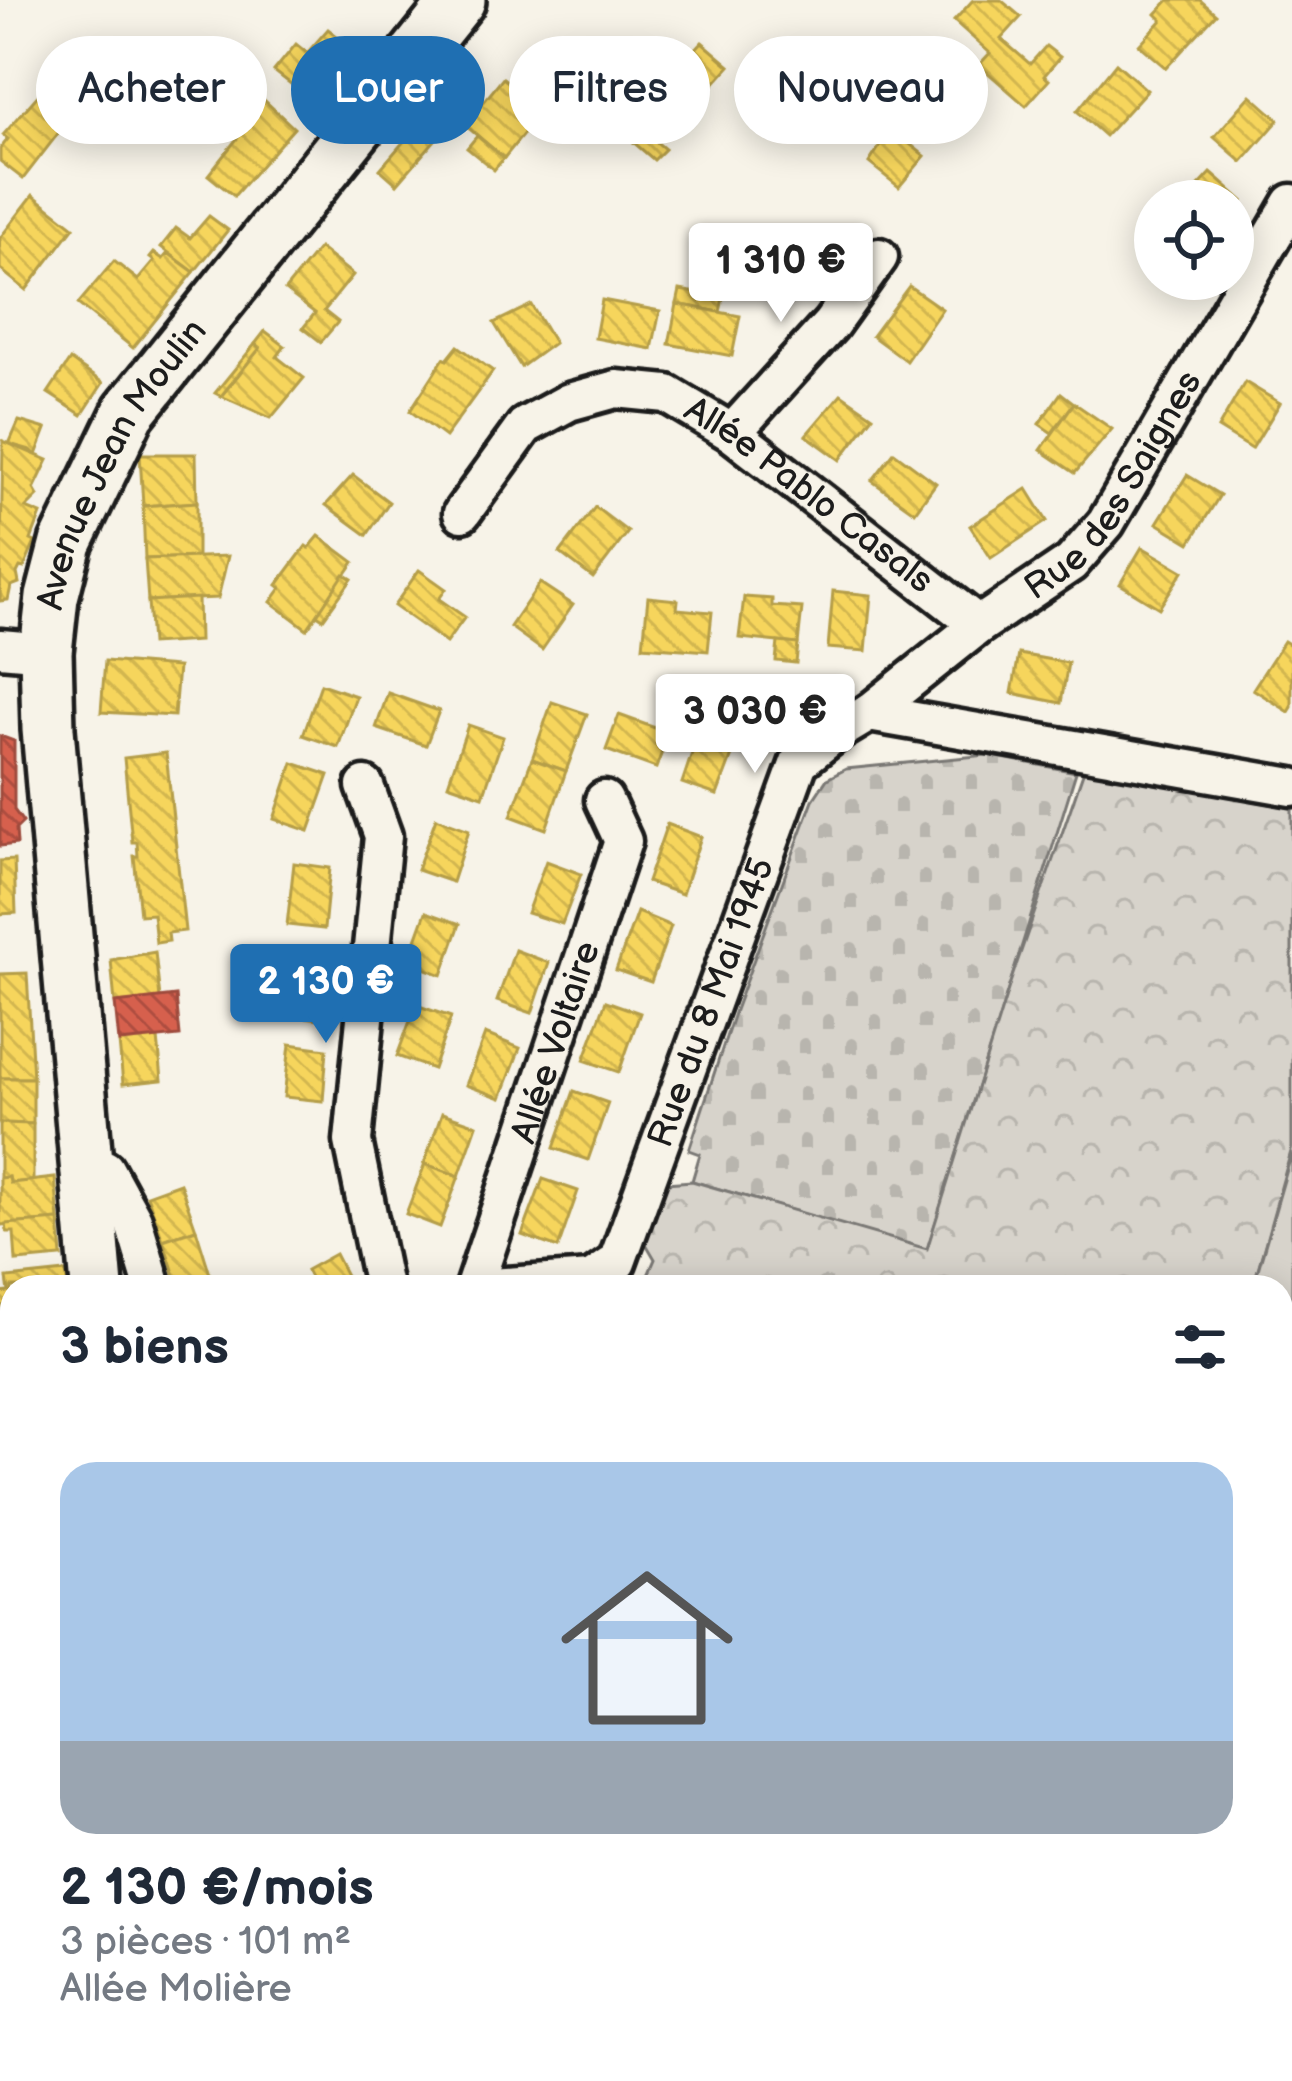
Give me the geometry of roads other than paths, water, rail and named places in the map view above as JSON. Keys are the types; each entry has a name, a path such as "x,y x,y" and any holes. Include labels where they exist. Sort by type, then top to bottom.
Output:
{"main road":[{"name":"Avenue Jean Moulin","path":"97,1275 50,749 23,650 52,597 66,543 130,412 459,0"}],"street":[{"name":"Rue des Saignes","path":"869,713 979,626 1071,562 1106,523 1292,203"},
{"path":"732,433 831,324 879,257"},
{"name":"Allée Pablo Casals","path":"461,513 525,426 569,402 616,389 667,394 732,433 979,626"},
{"path":"869,713 1292,787"},
{"name":"Rue du 8 Mai 1945","path":"598,1275 617,1262 799,762 869,713"},
{"path":"365,786 383,836 352,1141 380,1275"},
{"name":"Allée Voltaire","path":"478,1275 623,841 604,800"},
{"path":"86,1166 105,1169 133,1220 150,1275"}]}
